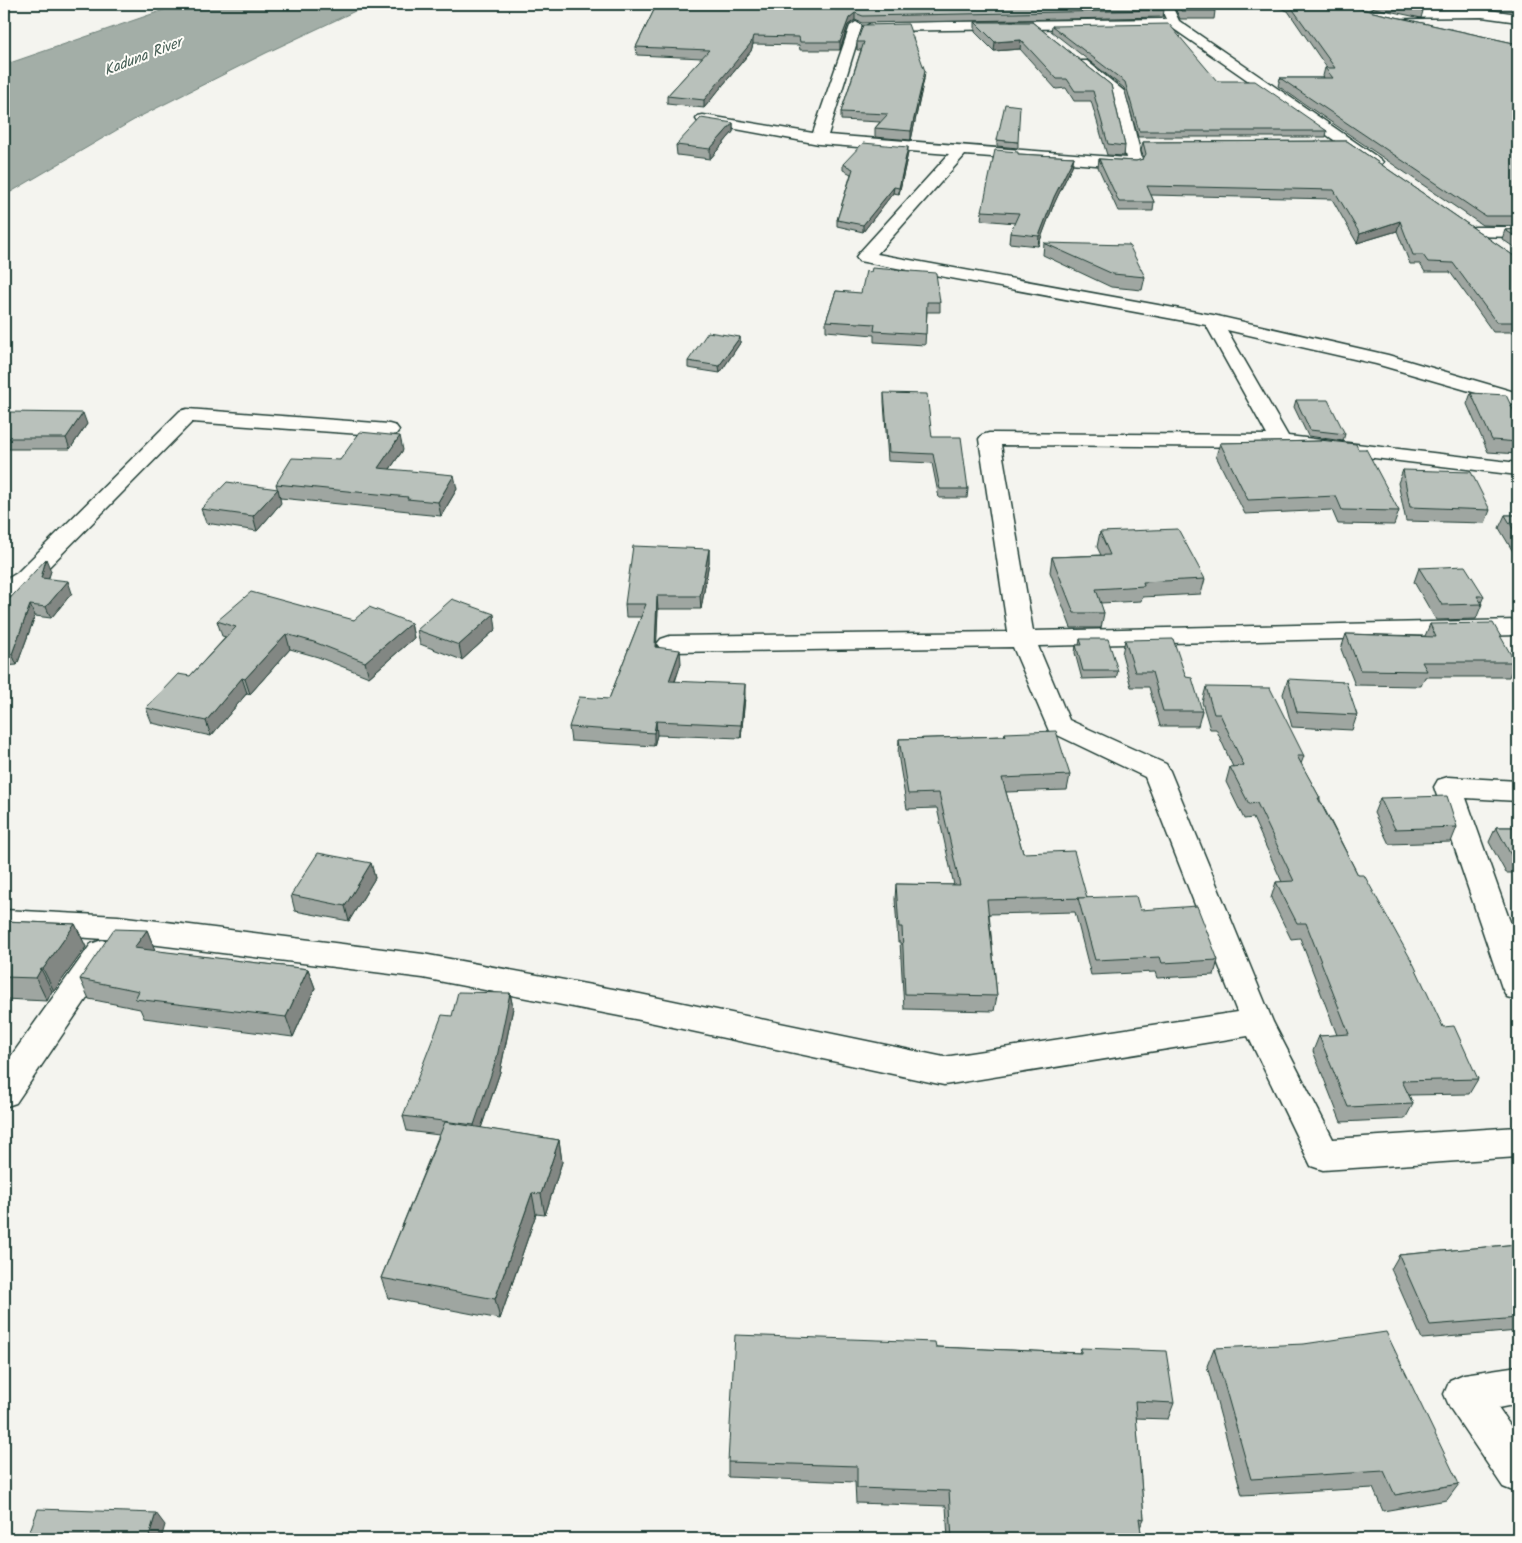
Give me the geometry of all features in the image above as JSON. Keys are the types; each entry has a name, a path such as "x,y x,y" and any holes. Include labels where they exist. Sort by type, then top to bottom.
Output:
{"street":[{"path":"1165,4 1174,23 1388,171"},
{"path":"1471,4 1482,13"},
{"path":"1124,10 1137,22"},
{"path":"953,11 957,26"},
{"path":"1040,11 1043,27 1053,40"},
{"path":"1429,26 1368,13 1482,13 1518,18"},
{"path":"819,139 860,27 1043,27 1137,22 1174,23"},
{"path":"703,119 819,139 1135,164 1118,92 1074,57"},
{"path":"1318,143 1348,143"},
{"path":"1130,144 1150,144"},
{"path":"961,150 865,257 1213,321 1381,358 1518,399"},
{"path":"1459,221 1497,246"},
{"path":"1475,232 1518,232"},
{"path":"1213,321 1281,441"},
{"path":"4,591 25,578 187,415 389,430"},
{"path":"1518,469 1281,441 989,439 1022,639 1058,725 1156,771 1257,1022 1323,1155 1518,1142"},
{"path":"670,644 1022,639 1518,627"},
{"path":"1518,791 1448,787 1518,988"},
{"path":"4,922 118,928 423,966 640,1007 944,1071 1257,1022"},
{"path":"4,1093 118,928"},
{"path":"1518,1385 1464,1394 1518,1472"}],"water":[{"name":"Kaduna River","path":"181,4 395,4 355,11 266,53 139,117 4,196 4,65"}],"building":[{"path":"657,4 1162,4 1164,10 863,16 855,13 849,18 840,42 800,42 799,37 753,36 751,43 704,100 667,96 709,50 636,47"},
{"path":"1178,4 1209,4 1215,11 1181,11"},
{"path":"1289,4 1342,4 1518,44 1518,216 1485,216 1280,78 1333,78 1325,68 1335,68"},
{"path":"1392,4 1421,4 1418,6 1423,11"},
{"path":"975,22 1032,22 1111,85 1125,146 1108,144 1093,91 1075,91 1067,79 1057,79 1021,40 995,42"},
{"path":"908,24 925,71 911,131 875,128 888,114 841,112 864,42 857,42 863,25"},
{"path":"1169,24 1217,81 1255,81 1327,131 1139,131 1125,82 1052,26"},
{"path":"1005,104 1020,106 1018,142 997,140"},
{"path":"701,118 733,123 710,149 676,145"},
{"path":"1347,141 1518,257 1518,322 1496,322 1453,263 1428,262 1423,255 1413,255 1400,221 1360,234 1334,190 1147,186 1154,202 1119,202 1099,159 1136,161 1143,159 1146,154 1143,142"},
{"path":"863,143 908,147 899,188 894,187 863,225 837,220 853,169 843,164"},
{"path":"995,150 1018,152 1018,154 1074,157 1054,197 1039,236 1010,233 1019,213 982,211"},
{"path":"1518,229 1518,238 1505,230"},
{"path":"1044,243 1129,245 1145,277 1113,274"},
{"path":"872,268 936,273 940,302 927,302 926,334 874,331 875,324 826,321 836,291 861,293 866,271 871,272"},
{"path":"708,332 740,337 719,366 688,361"},
{"path":"884,393 927,394 932,437 961,437 968,489 940,489 933,454 889,452"},
{"path":"1471,393 1506,395 1518,420 1518,442 1492,440"},
{"path":"1296,400 1328,400 1345,434 1310,430"},
{"path":"7,412 83,413 66,438 4,438 4,416"},
{"path":"360,432 400,436 378,468 454,475 438,502 407,499 408,497 276,484 292,458 340,460"},
{"path":"1320,440 1356,444 1358,449 1366,449 1399,511 1342,510 1336,496 1248,500 1220,443"},
{"path":"1403,470 1471,472 1490,510 1410,507"},
{"path":"227,482 278,489 253,516 201,509"},
{"path":"1505,515 1518,515 1518,537"},
{"path":"1178,529 1205,579 1143,582 1144,586 1096,589 1104,613 1074,613 1052,557 1110,555 1100,532"},
{"path":"633,546 709,549 700,596 657,596 655,647 680,650 669,681 745,684 741,725 656,721 654,733 569,727 579,697 609,699 646,604 625,604"},
{"path":"46,559 41,578 68,581 46,607 30,605 12,654 4,654 4,605"},
{"path":"1465,566 1484,596 1477,596 1482,604 1442,605 1419,568"},
{"path":"251,592 354,620 369,607 411,623 365,662 314,642 286,634 245,679 242,678 206,721 146,708 178,674 190,676 236,627 217,621"},
{"path":"452,599 494,614 459,645 417,630"},
{"path":"1493,623 1515,662 1422,662 1427,671 1360,670 1346,634 1436,637 1430,624"},
{"path":"1080,639 1108,639 1118,671 1083,671 1076,645 1082,645"},
{"path":"1173,639 1186,677 1192,678 1202,711 1163,711 1152,672 1135,672 1125,640"},
{"path":"1288,679 1346,682 1357,715 1297,712"},
{"path":"1206,687 1270,688 1304,756 1297,756 1358,875 1364,875 1414,965 1443,1027 1454,1026 1478,1079 1402,1081 1413,1104 1348,1107 1319,1036 1349,1034 1306,923 1297,923 1276,882 1294,881 1257,803 1249,804 1230,767 1244,766 1220,714 1214,714"},
{"path":"1056,731 1070,775 1002,778 1023,853 1074,851 1087,898 987,900 997,996 905,994 902,927 899,927 896,884 960,885 939,793 908,794 899,739 1006,736 1005,733"},
{"path":"1447,796 1457,827 1395,829 1380,798"},
{"path":"1496,827 1518,827 1518,858 1513,859"},
{"path":"318,853 371,863 345,906 291,895"},
{"path":"1136,896 1140,910 1197,906 1218,960 1162,963 1160,957 1095,960 1078,898"},
{"path":"4,921 75,924 36,978 4,977"},
{"path":"114,929 147,930 134,948 308,969 286,1017 135,999 139,991 80,979"},
{"path":"458,992 510,993 497,1057 474,1125 403,1116 442,1015 452,1016"},
{"path":"445,1122 559,1140 541,1194 532,1193 495,1299 381,1278"},
{"path":"1518,1244 1518,1318 1430,1325 1399,1255"},
{"path":"1386,1332 1459,1484 1395,1495 1384,1471 1251,1479 1214,1348 1304,1344"},
{"path":"735,1335 935,1342 936,1347 1081,1353 1081,1348 1166,1351 1174,1403 1135,1401 1144,1519 1139,1518 1142,1539 952,1539 949,1491 857,1488 857,1466 728,1462"},
{"path":"38,1509 156,1513 148,1539 27,1539"}]}
